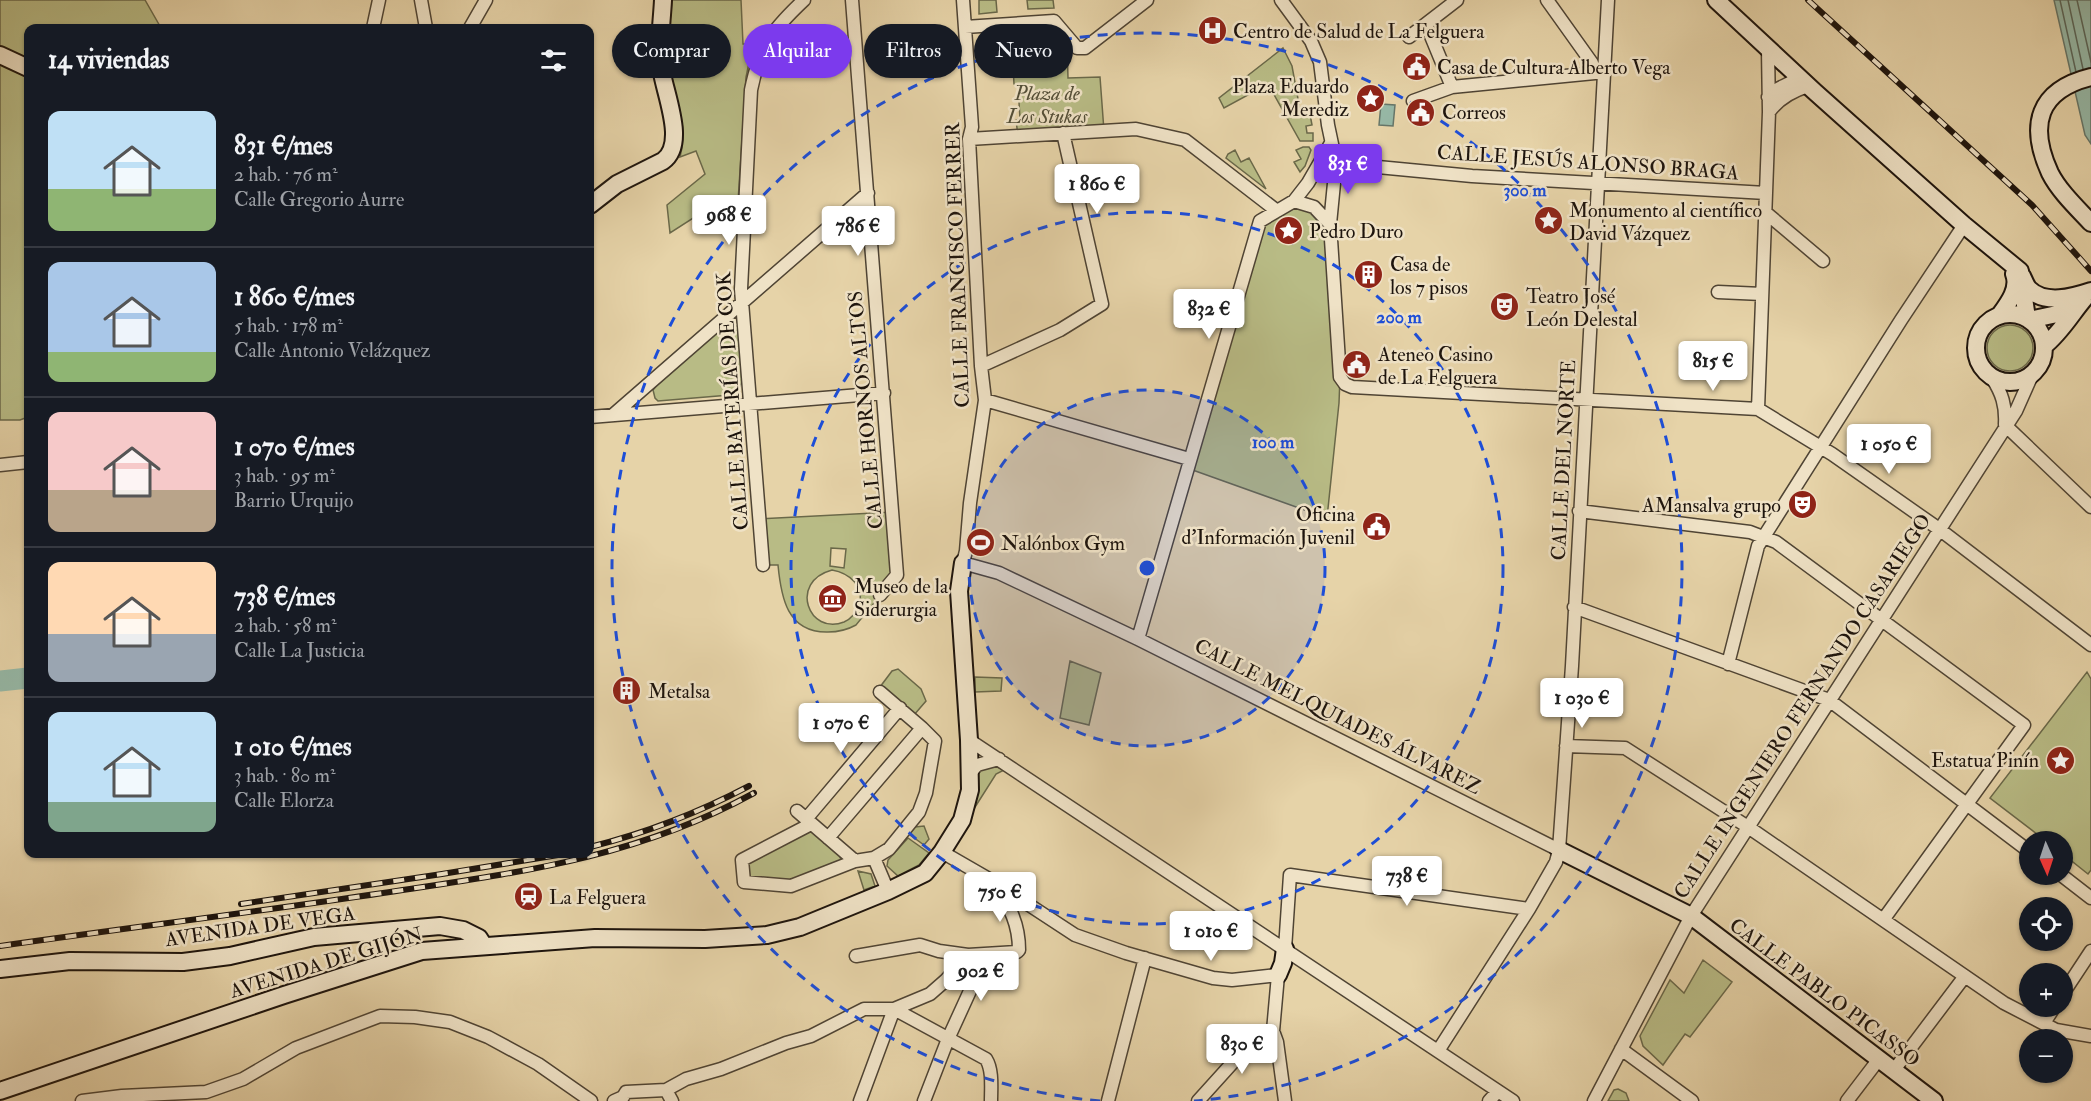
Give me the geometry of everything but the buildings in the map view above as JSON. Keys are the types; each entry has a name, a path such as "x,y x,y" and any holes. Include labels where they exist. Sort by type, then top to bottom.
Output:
{"street":[{"path":"374,24 379,0"},
{"path":"421,0 425,24"},
{"path":"472,24 486,0"},
{"path":"594,202 617,183 663,161 669,157 672,150 673,119 660,59 663,0"},
{"name":"CALLE BATERÍAS DE COK","path":"763,565 742,302 752,90 756,65 764,46 788,15 804,0"},
{"name":"CALLE HORNOS ALTOS","path":"852,0 897,575 880,595"},
{"name":"CALLE FRANCISCO FERRER","path":"963,0 972,127 969,139 981,366 985,400 963,563"},
{"path":"965,27 1053,21 1077,48 1085,48 1147,0"},
{"path":"1281,0 1311,41 1320,62 1331,143 1336,163 1330,224 1340,377 1344,384 1352,387 1758,409 1821,447 1939,529 2091,645"},
{"path":"1409,37 1457,0"},
{"path":"1547,0 1592,63 1589,74"},
{"name":"CALLE DEL NORTE","path":"1438,1051 1529,909 1556,862 1559,850 1608,0"},
{"path":"1716,0 1768,50 1964,225 2014,266 2028,289 2047,298 2069,297 2086,300"},
{"path":"1426,24 1452,87"},
{"path":"1758,409 1770,89 1768,50"},
{"path":"1588,57 1598,58 1606,51"},
{"path":"0,55 24,66"},
{"path":"1413,100 1452,87 1605,72"},
{"path":"1770,89 1799,77"},
{"path":"1769,112 1799,77"},
{"path":"2091,77 2076,80 2057,90 2048,100 2039,127 2042,149 2050,174 2073,205 2091,223"},
{"path":"969,139 1136,129 1185,140 1277,211"},
{"path":"981,366 1060,330 1102,304 1063,133"},
{"path":"1138,639 1260,221 1293,201 1308,183 1331,143"},
{"name":"CALLE JESÚS ALONSO BRAGA","path":"1336,163 1472,176 1766,193"},
{"path":"613,415 868,193"},
{"path":"1293,201 1314,207 1330,224"},
{"path":"1765,212 1823,261"},
{"path":"1728,664 1758,546 1964,225"},
{"path":"1999,316 2014,290 2016,279 2014,266"},
{"path":"1992,378 2002,382 2023,380 2039,367 2043,357 2042,336 2028,319 2014,266"},
{"path":"1718,292 1762,294"},
{"path":"2086,300 2057,314 2028,319 2018,315 1999,316 1989,321 1982,329 1977,339 1976,350 1978,361 1992,378 2004,400 2006,425 2091,507"},
{"path":"2044,346 2054,338 2086,300"},
{"name":"CALLE INGENIERO FERNANDO CASARIEGO","path":"1594,1101 1691,916 2016,411 2032,375"},
{"path":"594,417 884,393"},
{"path":"985,400 1189,459"},
{"path":"0,465 24,462"},
{"path":"1579,511 1750,532 1776,542 2025,725 1883,920"},
{"name":"CALLE MELQUIADES ÁLVAREZ","path":"963,563 999,573 1138,639 1691,916"},
{"name":"AVENIDA DE GIJÓN","path":"4,1094 284,994 422,951 595,938 705,939 768,935 800,927 888,891 925,873 942,852 962,820 967,804 970,772 969,740 959,591 963,563"},
{"path":"1574,607 1829,700 2019,844"},
{"path":"880,692 900,708 935,741 926,793 920,812 889,849 873,858 855,861 791,886 744,882 742,860 805,818 900,708"},
{"path":"828,838 922,728"},
{"path":"969,740 1512,1101"},
{"path":"1566,746 1625,748 1748,827 2004,1003 2056,1030 2091,1036"},
{"path":"970,772 977,765 999,759"},
{"path":"805,818 855,861"},
{"path":"942,852 994,882 1075,935 1213,978 1232,980 1278,975"},
{"path":"873,858 888,891"},
{"path":"1285,1101 1277,1042 1273,1031 1278,975 1285,949 1290,875 1529,909"},
{"path":"856,956 920,945 939,951 968,955 1017,952 1019,950 1012,911 994,882"},
{"path":"2073,884 2091,898"},
{"name":"CALLE PABLO PICASSO","path":"1691,916 1934,1101"},
{"name":"AVENIDA DE VEGA","path":"0,969 70,961 183,962 230,956 314,937 430,927 463,930 479,938 484,946"},
{"path":"2073,978 2091,951"},
{"path":"84,1101 122,1096 206,1092 243,1079 296,1048 380,1016 415,1017 450,1022 488,1037 538,1064 591,1101 613,1101 623,1097 626,1092 669,1096 686,1079 721,1069 786,1043 812,1036 864,1009 894,1009 930,994 968,955"},
{"path":"924,1101 948,1039 980,969 982,955"},
{"path":"1108,1101 1145,958"},
{"path":"1894,1070 1965,976"},
{"path":"894,1009 986,1059 989,1062 992,1101"},
{"path":"861,1101 894,1009"},
{"path":"2044,1023 2048,1017"},
{"path":"1198,1101 1254,1039 1273,1031"},
{"path":"1621,1049 1692,1101"},
{"path":"1847,1101 1879,1059"},
{"path":"985,1101 991,1085"},
{"path":"1489,1101 1498,1091"}],"green space":[{"path":"0,0 145,0 159,24 24,24 24,418 0,420"},
{"path":"672,0 741,0 743,78 746,78 738,202 715,204 670,233 667,205 705,174 696,151 680,157 683,145 682,121 671,78 731,78 731,24 669,24"},
{"path":"979,0 996,0 997,12 979,14"},
{"path":"1027,0 1053,0 1054,8 1028,9"},
{"path":"1283,48 1292,66 1300,110 1309,109 1312,125 1306,126 1307,133 1313,133 1313,141 1300,141 1268,84 1224,108 1219,98"},
{"name":"Plaza de Los Stukas","path":"1100,77 1104,131 1018,136 1016,120 1020,119 1018,85 1014,84 1014,78"},
{"path":"1309,147 1311,150 1300,172 1294,162 1301,159 1296,150"},
{"path":"1235,150 1241,162 1249,158 1266,189 1226,158"},
{"path":"1287,205 1324,215 1340,377 1327,518 1187,468 1260,221"},
{"path":"726,324 734,324 739,328 742,382 739,388 730,395 658,401 653,390 657,385"},
{"path":"2010,325 2026,332 2033,348 2026,364 2010,371 1994,364 1987,348 1994,332"},
{"name":"Museo de la Siderurgia","path":"893,512 897,575 856,625 832,632 814,631 795,620 789,611 781,589 778,565 763,565 759,519","holes":["831,548 846,549 844,568 830,566","832,570 850,577 860,592 855,613 844,622 832,624 821,621 813,615 808,606 807,595 810,585 818,576"]},
{"path":"1070,661 1101,673 1089,725 1060,718"},
{"path":"898,669 921,689 926,701 914,715 880,687 892,671"},
{"path":"2087,672 2091,679 2091,870 2088,874 2073,862 2073,831 2033,831 1990,798"},
{"path":"975,677 1002,678 1001,691 975,692"},
{"path":"995,766 1004,770 996,774 970,815 977,773 979,770"},
{"path":"924,826 929,839 924,845 909,834 915,827"},
{"path":"810,830 840,856 841,861 791,883 748,879 746,862"},
{"path":"908,838 929,853 919,865 898,876 887,866 888,860"},
{"path":"858,871 871,874 875,886 864,890"},
{"path":"1703,960 1732,982 1690,1037 1685,1034 1663,1065 1643,1046 1640,1036 1670,980 1684,993"},
{"path":"1618,1089 1626,1093 1629,1101 1608,1101 1614,1090"}],"water":[{"path":"2054,0 2091,0 2091,144 2085,135"},
{"path":"1381,104 1395,105 1393,126 1379,125"}],"waterway":[{"path":"0,681 24,678"}],"railway":[{"path":"1808,0 2032,205 2091,271"},
{"path":"594,846 671,821 749,786"},
{"path":"594,855 664,834 754,793"},
{"path":"241,904 540,858"},
{"path":"0,946 335,900 527,870 581,858"}],"place":[{"name":"Centro de Salud de La Felguera","path":"1212,31"},
{"name":"Casa de Cultura Alberto Vega","path":"1416,67"},
{"name":"Plaza Eduardo Merediz","path":"1370,98"},
{"name":"Correos","path":"1421,112"},
{"name":"Monumento al científico David Vázquez","path":"1548,221"},
{"name":"Pedro Duro","path":"1288,231"},
{"name":"Casa de los 7 pisos","path":"1369,275"},
{"name":"Teatro José León Delestal","path":"1505,307"},
{"name":"Ateneo Casino de La Felguera","path":"1357,365"},
{"name":"AMansalva grupo","path":"1802,505"},
{"name":"Oficina d'Información Juvenil","path":"1376,526"},
{"name":"Nalónbox Gym","path":"980,543"},
{"name":"Museo de la Siderurgia","path":"833,598"},
{"name":"Metalsa","path":"627,691"},
{"name":"Estatua Pinín","path":"2060,760"},
{"name":"La Felguera","path":"528,897"}]}
